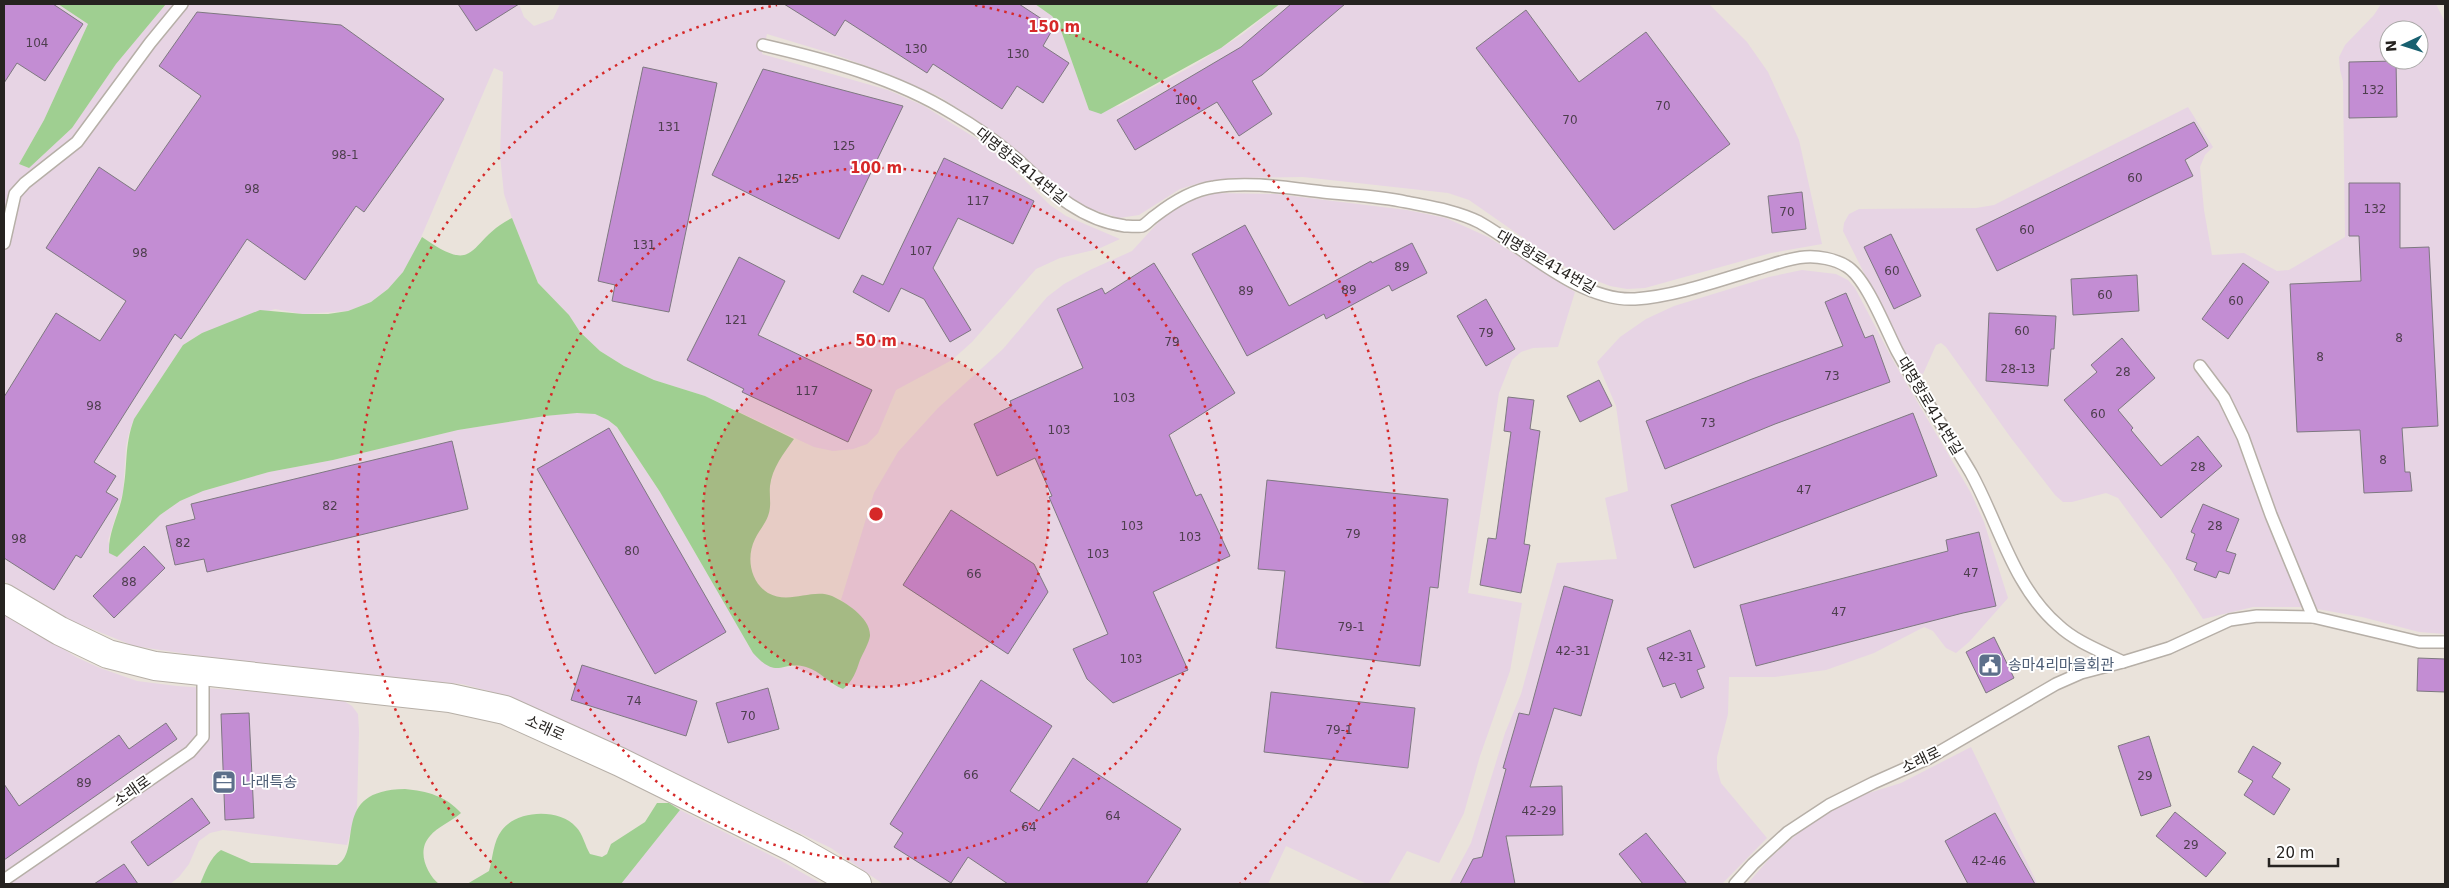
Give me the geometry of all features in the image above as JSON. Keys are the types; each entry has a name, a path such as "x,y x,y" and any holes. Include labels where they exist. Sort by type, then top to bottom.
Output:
{"street":[{"name":"소래로","path":"4,598 60,631 108,654 156,666 450,698 505,710 620,762 794,848 857,884"}],"lane":[{"path":"4,243 15,194 25,183 77,142 150,43 182,4"},
{"name":"대명항로414번길","path":"763,45 837,64 892,83 936,103 981,132 1018,160 1053,194 1067,204 1105,222 1123,226 1141,227 1181,198 1198,190 1232,185 1268,186 1400,200 1451,211 1477,221 1576,283 1601,294 1627,299 1656,297 1684,291 1786,261 1808,257 1831,260 1846,266 1856,274 1897,351 1972,476 2025,587 2040,607 2064,630 2076,639 2123,662"},
{"path":"2200,366 2224,398 2243,437 2272,516 2313,617"},
{"path":"2123,662 2169,648 2230,620 2256,616 2313,617 2419,642 2445,642"},
{"name":"소래로","path":"1735,884 1788,832 1829,805 1873,782 1929,758 2056,684 2081,674 2123,662"},
{"name":"소래로","path":"4,880 190,752 203,737 203,671"}],"shaded area":[{"path":"4,4 58,4 88,24 44,120 19,164 29,168 72,128 116,64 166,4 519,4 524,17 534,26 553,19 560,4 1035,4 1052,16 1059,25 1089,110 1119,106 1196,64 1243,34 1280,4 1709,4 1747,42 1768,72 1799,140 1822,244 1771,253 1645,288 1627,289 1610,286 1571,271 1469,200 1448,193 1303,177 1232,178 1203,182 1180,189 1139,215 1119,218 1091,209 1062,194 1019,153 979,122 940,97 886,73 833,54 767,34 762,54 888,90 924,106 977,139 1003,159 1050,205 1066,216 1120,239 1098,249 1060,258 1036,269 972,342 952,360 896,390 878,433 867,444 853,449 833,451 814,447 705,396 654,380 624,366 600,351 580,332 569,315 538,283 504,194 500,156 503,72 494,68 416,249 403,272 388,289 371,302 348,311 303,314 275,309 202,333 183,345 134,419 129,433 126,446 123,493 108,541 117,557 160,515 180,501 203,491 269,472 333,460 458,430 545,416 577,413 595,414 617,427 660,492 753,653 775,668 804,666 819,672 834,686 858,613 841,600 874,493 898,452 938,408 1003,349 1047,297 1064,284 1132,251 1164,216 1184,203 1215,193 1276,194 1407,210 1446,218 1488,237 1575,292 1558,347 1533,348 1521,352 1512,360 1499,393 1468,593 1522,603 1510,671 1480,756 1464,813 1439,863 1407,851 1388,884 1367,884 1286,846 1268,884 883,884 831,848 591,733 489,691 462,684 272,667 134,646 72,621 4,581"},
{"path":"2381,4 2436,4 2445,22 2445,634 2419,632 2362,617 2306,607 2253,607 2203,619 2171,570 2118,498 2106,493 2072,502 2063,502 2055,495 2011,438 1946,347 1941,343 1936,345 1923,374 1918,373 1899,343 1843,231 1844,223 1849,214 1859,209 1976,208 1994,205 2188,107 2213,147 2205,155 2200,167 2204,210 2212,255 2244,253 2277,271 2289,270 2345,237 2343,81 2339,57 2345,45 2374,15"},
{"path":"1802,270 1836,274 1848,280 1855,288 1895,364 1971,493 1984,522 2008,598 1969,642 1956,653 1946,648 1933,631 1924,627 1874,653 1826,670 1775,677 1729,677 1728,714 1717,757 1717,769 1721,783 1767,838 1722,884 1449,884 1471,843 1505,733 1521,694 1557,563 1617,559 1605,498 1628,491 1616,406 1597,362 1620,337 1646,319 1674,306 1769,277"},
{"path":"4,611 76,657 137,681 177,686 339,698 352,706 358,714 359,731 357,809 347,845 223,830 210,833 199,841 189,864 179,877 170,884 4,884"},
{"path":"1971,747 2037,883 1747,884 1770,858 1805,827 1836,808 1856,797 1901,783"},
{"path":"680,810 778,859 822,884 621,884"}],"green space":[{"path":"58,4 166,4 116,64 72,128 29,168 19,164 44,120 88,24"},
{"path":"1035,4 1280,4 1221,48 1101,114 1089,110 1059,25 1052,16"},
{"path":"512,218 538,283 569,315 580,332 600,351 624,366 654,380 705,396 794,439 779,461 771,479 769,512 752,546 751,569 757,582 768,593 784,597 817,594 832,596 844,602 862,617 869,629 870,636 854,676 843,689 833,684 821,674 806,667 774,668 761,661 753,653 660,492 617,427 595,414 577,413 545,416 458,430 333,460 269,472 203,491 180,501 160,515 117,557 109,553 110,537 123,492 127,447 134,419 183,345 202,333 260,310 303,314 328,314 348,311 371,302 388,289 403,272 422,237 454,255 464,255 472,252 497,227"},
{"path":"405,789 436,795 449,802 461,813 433,833 424,848 427,868 439,884 200,884 211,861 221,850 251,863 337,865 345,857 357,810 366,799 381,792"},
{"path":"657,803 669,803 680,810 621,884 467,884 489,871 499,834 509,823 518,818 528,815 549,814 569,821 578,830 590,854 602,857 607,854 611,844 645,822"}],"building":[{"path":"4,4 53,4 83,24 45,81 17,63 4,83"},
{"path":"458,4 519,4 476,31"},
{"path":"784,4 1019,4 1054,27 1043,46 1069,63 1043,103 1017,86 1002,109 933,64 927,73 845,20 835,36"},
{"path":"1291,4 1345,4 1262,75 1252,81 1272,114 1239,136 1217,102 1135,150 1117,120 1241,47"},
{"path":"1526,10 1579,82 1646,32 1730,144 1614,230 1476,48"},
{"path":"197,12 341,25 444,99 364,212 356,206 305,280 247,239 181,339 175,334 94,462 116,476 106,492 118,499 81,558 76,555 54,590 4,558 4,397 56,313 100,341 126,301 46,248 99,167 135,191 201,96 159,66"},
{"path":"2379,61 2379,70 2396,70 2397,117 2349,118 2349,62"},
{"path":"643,67 717,83 669,312 612,301 615,285 598,281"},
{"path":"763,69 903,106 839,239 712,175"},
{"path":"2194,122 2208,146 2185,160 2193,176 1997,271 1976,229"},
{"path":"944,158 1034,201 1013,244 958,218 933,268 971,330 950,342 924,299 901,288 889,312 853,292 862,275 883,285"},
{"path":"2349,183 2400,183 2400,248 2429,247 2438,426 2402,428 2405,472 2410,472 2412,491 2364,493 2360,430 2297,432 2290,284 2361,281 2359,236 2349,236"},
{"path":"1802,192 1806,229 1772,233 1768,196"},
{"path":"1245,225 1289,306 1371,261 1372,263 1412,243 1427,273 1392,291 1389,285 1326,319 1324,314 1247,356 1192,254"},
{"path":"1891,234 1921,296 1894,309 1864,247"},
{"path":"739,257 785,281 758,335 872,390 848,442 742,392 744,389 687,360"},
{"path":"1154,263 1235,393 1169,435 1196,496 1201,494 1230,556 1153,592 1188,670 1113,703 1087,679 1073,649 1108,634 1049,497 1052,496 1035,458 997,476 974,424 1012,406 1010,401 1083,368 1057,309 1102,288 1105,294"},
{"path":"2243,263 2269,282 2228,339 2202,319"},
{"path":"2137,275 2139,311 2073,315 2071,279"},
{"path":"1846,293 1865,338 1873,335 1890,382 1775,424 1665,469 1646,421 1752,379 1843,346 1825,302"},
{"path":"1486,299 1515,349 1486,366 1457,316"},
{"path":"1989,313 2056,316 2054,349 2051,349 2048,386 1986,381"},
{"path":"2122,338 2155,378 2118,410 2133,428 2131,430 2161,466 2198,436 2222,466 2161,518 2064,400 2097,372 2091,365"},
{"path":"1599,380 1612,406 1580,422 1567,396"},
{"path":"1508,397 1534,400 1530,429 1540,431 1524,544 1530,545 1521,593 1480,585 1488,538 1496,539 1511,432 1504,431"},
{"path":"1913,413 1937,476 1694,568 1671,505"},
{"path":"609,428 726,632 655,674 537,469"},
{"path":"452,441 468,509 207,572 204,559 175,565 166,526 195,519 191,504"},
{"path":"1267,480 1448,499 1438,588 1430,587 1420,666 1276,648 1285,571 1258,569"},
{"path":"2203,504 2239,519 2226,551 2236,554 2229,574 2219,571 2216,578 2194,570 2197,563 2186,559 2195,534 2191,532"},
{"path":"951,510 1034,564 1048,592 1008,654 903,585"},
{"path":"1979,532 1996,606 1756,666 1740,605 1948,551 1946,540"},
{"path":"144,546 165,568 114,618 93,596"},
{"path":"1564,586 1613,600 1581,716 1554,708 1530,787 1562,786 1563,835 1506,836 1515,884 1460,884 1473,859 1482,857 1506,769 1503,768 1519,713 1529,715"},
{"path":"1690,630 1705,667 1697,670 1704,688 1681,698 1675,683 1663,687 1647,648"},
{"name":"송마4리마을회관","path":"1994,637 2014,678 1986,693 1966,652"},
{"path":"2418,658 2445,659 2445,692 2417,691"},
{"path":"582,665 697,701 686,736 571,700"},
{"path":"981,680 1052,726 1010,791 1039,811 1073,758 1181,829 1146,884 1008,884 968,857 951,883 894,847 903,833 890,824"},
{"path":"768,688 779,729 728,743 716,703"},
{"path":"1271,692 1415,708 1408,768 1264,752"},
{"path":"249,713 254,818 225,820 221,714"},
{"path":"166,723 177,739 4,860 4,784 19,806 119,735 129,749"},
{"path":"2149,736 2171,806 2141,816 2118,746"},
{"path":"2253,746 2281,763 2272,777 2290,789 2274,815 2244,795 2253,781 2238,772"},
{"path":"192,798 210,823 148,866 131,842"},
{"path":"2175,812 2226,853 2206,877 2156,836"},
{"path":"1995,813 2035,884 1968,884 1945,841"},
{"path":"1646,833 1687,884 1643,884 1619,854"},
{"path":"124,864 138,884 94,884"}],"place":[{"name":"송마4리마을회관","path":"1990,665"},
{"name":"나래특송","path":"224,782"}]}
